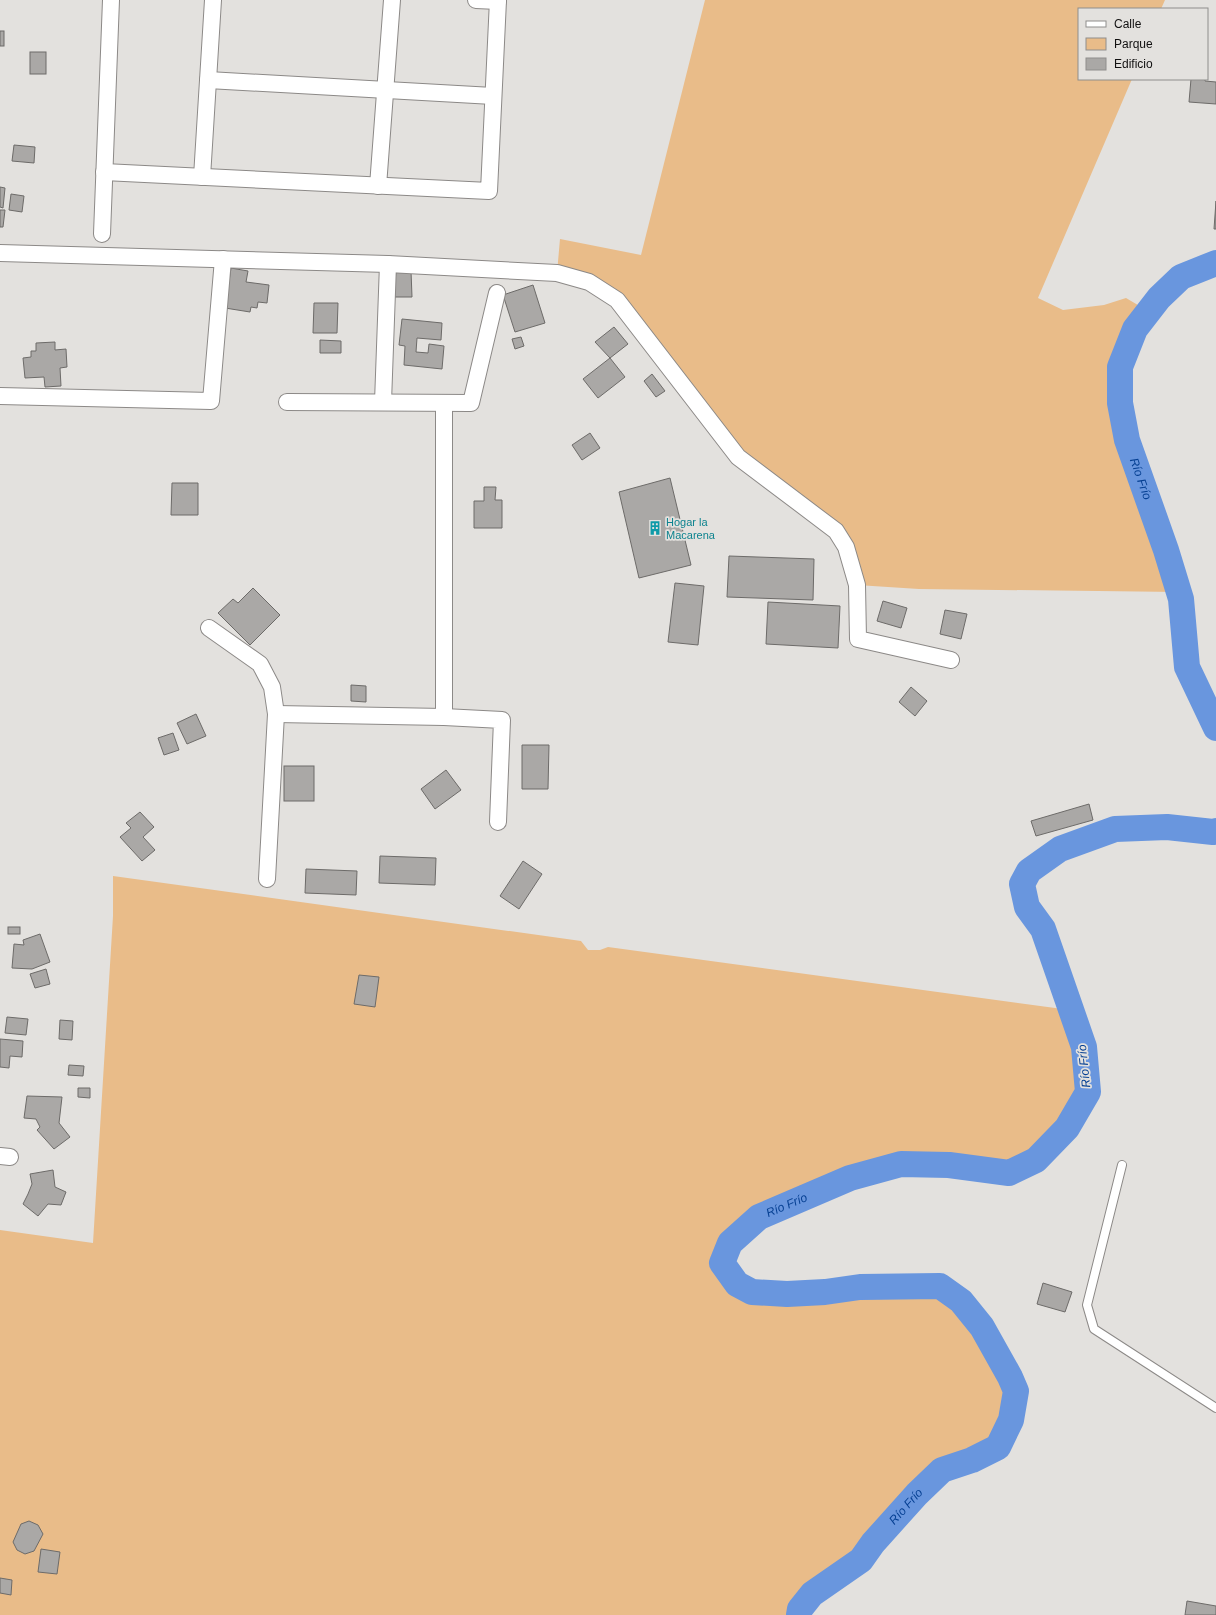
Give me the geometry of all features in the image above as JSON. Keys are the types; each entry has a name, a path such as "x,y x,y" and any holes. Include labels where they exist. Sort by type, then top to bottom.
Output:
{"street":[{"path":"102,234 111,0"},
{"path":"202,177 213,0"},
{"path":"378,186 392,0"},
{"path":"104,172 489,191 498,1 476,0"},
{"path":"208,80 493,96"},
{"path":"0,253 388,264 557,273 589,282 617,300 738,457 836,531 846,547 857,585 858,639 951,660"},
{"path":"0,396 211,401 223,259"},
{"path":"382,402 388,264"},
{"path":"287,402 471,403 497,293"},
{"path":"444,403 444,717"},
{"path":"209,628 260,664 272,687 276,714 267,879"},
{"path":"276,714 444,717 502,720 498,822"}],"lane":[{"path":"1122,1165 1087,1305 1094,1329 1216,1408"}],"green space":[{"path":"705,0 1165,0 1161,8 1078,8 1078,80 1132,80 1038,298 1063,310 1104,305 1126,298 1148,311 1135,329 1120,367 1120,403 1127,440 1166,550 1179,592 919,589 857,585 846,547 738,457 617,300 557,273 560,239 641,255"},
{"path":"113,876 581,941 588,950 600,950 608,947 1070,1010 1084,1047 1088,1092 1067,1128 1036,1160 1009,1173 949,1165 901,1164 850,1178 759,1217 730,1243 722,1263 737,1284 752,1292 787,1294 825,1292 860,1287 940,1286 961,1301 982,1327 1010,1377 1016,1391 1011,1420 998,1447 972,1460 942,1470 917,1494 873,1543 861,1560 812,1594 800,1609 799,1615 0,1615 0,1230 93,1243 113,916"}],"building":[{"path":"0,31 4,31 4,46 0,46"},
{"path":"30,52 46,52 46,74 30,74"},
{"path":"1191,80 1216,82 1216,104 1189,102"},
{"path":"14,145 35,147 34,163 12,161"},
{"path":"0,187 5,188 3,208 0,207"},
{"path":"11,194 24,196 22,212 9,210"},
{"path":"1216,201 1216,229 1214,229"},
{"path":"0,210 5,210 3,227 0,227"},
{"path":"231,268 248,271 246,282 269,285 267,303 258,302 257,308 251,307 250,312 225,308"},
{"path":"396,270 411,271 412,297 394,297"},
{"path":"533,285 545,323 515,332 503,295"},
{"path":"314,303 338,303 337,333 313,333"},
{"path":"402,319 442,323 441,340 417,338 416,352 428,353 429,344 444,346 442,369 404,365 405,346 399,345"},
{"path":"614,327 628,344 610,358 595,342"},
{"path":"521,337 524,346 515,349 512,339"},
{"path":"320,340 341,341 341,353 320,353"},
{"path":"55,342 55,350 66,349 67,367 60,368 61,386 45,387 44,377 25,378 23,358 31,357 31,351 36,351 36,343"},
{"path":"610,358 625,377 598,398 583,379"},
{"path":"652,374 665,391 656,397 644,381"},
{"path":"590,433 600,448 582,460 572,445"},
{"name":"Hogar la Macarena","path":"670,478 691,565 639,578 619,492"},
{"path":"172,483 198,483 198,515 171,515"},
{"path":"484,487 496,487 495,500 502,500 502,528 474,528 474,501 484,501"},
{"path":"729,556 814,559 813,600 727,597"},
{"path":"675,583 704,586 698,645 668,642"},
{"path":"253,588 280,615 250,645 218,613 233,599 238,603"},
{"path":"883,601 907,608 901,628 877,621"},
{"path":"768,602 840,606 838,648 766,644"},
{"path":"945,610 967,614 961,639 940,634"},
{"path":"351,685 366,686 366,702 351,701"},
{"path":"911,687 927,701 915,716 899,702"},
{"path":"196,714 206,736 187,744 177,723"},
{"path":"173,733 179,750 164,755 158,738"},
{"path":"522,745 549,745 548,789 522,789"},
{"path":"284,766 314,766 314,801 284,801"},
{"path":"446,770 461,790 435,809 421,789"},
{"path":"1089,804 1093,820 1036,836 1031,821"},
{"path":"140,812 154,827 143,837 155,850 142,861 120,837 131,828 126,823"},
{"path":"380,856 436,858 435,885 379,883"},
{"path":"523,861 542,874 519,909 500,896"},
{"path":"306,869 357,871 356,895 305,893"},
{"path":"8,927 20,927 20,934 8,934"},
{"path":"40,934 50,962 32,969 12,968 14,944 24,945 23,940"},
{"path":"46,969 50,984 35,988 30,974"},
{"path":"359,975 379,977 375,1007 354,1004"},
{"path":"7,1017 28,1019 26,1035 5,1033"},
{"path":"60,1020 73,1021 72,1040 59,1039"},
{"path":"0,1039 23,1041 22,1057 10,1056 9,1068 0,1067"},
{"path":"69,1065 84,1066 83,1076 68,1075"},
{"path":"78,1088 90,1088 90,1098 78,1097"},
{"path":"27,1096 62,1097 59,1123 70,1137 54,1149 37,1130 40,1127 36,1119 24,1118"},
{"path":"53,1170 55,1187 66,1192 61,1205 48,1204 38,1216 23,1204 32,1184 30,1174"},
{"path":"1043,1283 1072,1292 1065,1312 1037,1304"},
{"path":"29,1521 38,1525 43,1534 34,1551 25,1554 17,1550 13,1542 21,1524"},
{"path":"41,1549 60,1552 57,1574 38,1572"},
{"path":"0,1578 12,1580 11,1595 0,1593"},
{"path":"1187,1601 1216,1606 1216,1615 1185,1615"}],"waterway":[{"name":"Río Frío","path":"1216,263 1181,277 1159,298 1135,329 1120,367 1120,403 1127,440 1166,550 1181,599 1187,667 1216,728"},
{"name":"Río Frío","path":"799,1615 800,1609 812,1594 861,1560 873,1543 917,1494 942,1470 972,1460 998,1447 1011,1420 1016,1391 1010,1377 982,1327 961,1301 940,1286 860,1287 825,1292 787,1294 752,1292 737,1284 722,1263 730,1243 759,1217 850,1178 901,1164 949,1165 1009,1173 1036,1160 1067,1128 1088,1092 1084,1047 1043,929 1027,907 1022,884 1029,871 1060,849 1115,829 1167,827 1213,832 1216,831"}],"place":[{"name":"Hogar la Macarena","path":"655,528"}]}
